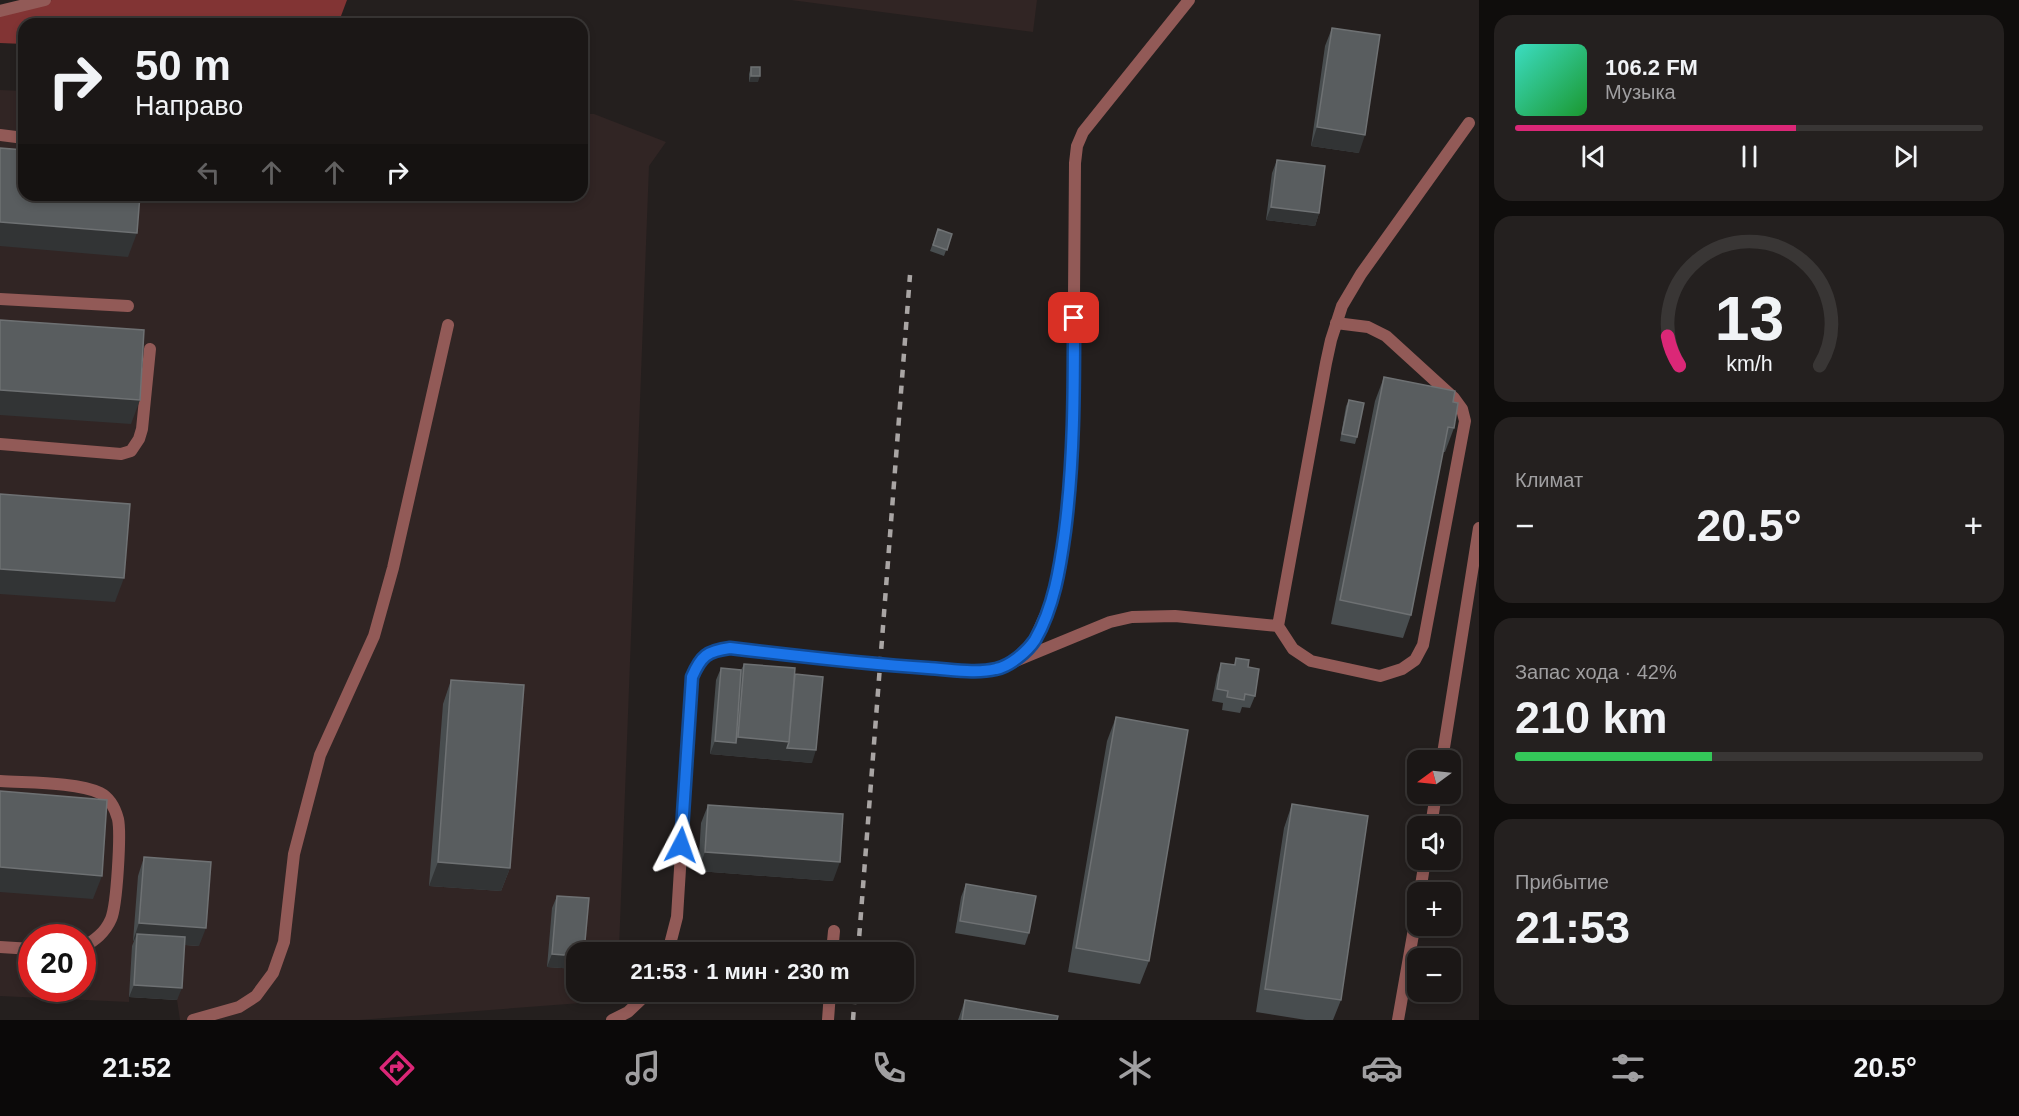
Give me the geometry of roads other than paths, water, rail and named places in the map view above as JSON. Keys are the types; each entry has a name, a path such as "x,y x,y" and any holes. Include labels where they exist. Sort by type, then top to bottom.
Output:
{"lane":[{"path":"0,11 45,0"},
{"path":"1012,663 1034,641 1049,607 1060,569 1073,429 1077,147 1083,132 1189,0"},
{"path":"1336,323 1368,327 1386,336 1454,398 1462,409 1466,421 1423,645 1415,660 1409,665 1380,676 1311,661 1293,649 1278,626 1326,363 1336,323 1342,306 1361,274 1469,123"},
{"path":"0,135 18,137"},
{"path":"0,299 128,306"},
{"path":"193,1020 239,1007 256,996 273,973 284,942 294,854 317,766 374,636 393,568 448,325"},
{"path":"0,444 121,454 131,451 142,429 150,349"},
{"path":"1444,750 1479,528"},
{"path":"670,942 677,916 692,677 698,663 705,656 717,650 730,648 881,665 977,671 996,669 1110,622 1132,617 1175,616 1278,626"},
{"path":"0,780 80,787 100,793 112,802 118,820 116,902 110,919 100,937 96,939"},
{"path":"833,942 834,931"},
{"path":"1398,1020 1413,936"},
{"path":"0,946 18,948"},
{"path":"612,1020 628,1012 638,1002"},
{"path":"828,1020 829,1002"}],"railway":[{"path":"859,942 910,275"},
{"path":"853,1020 854,1002"}]}
